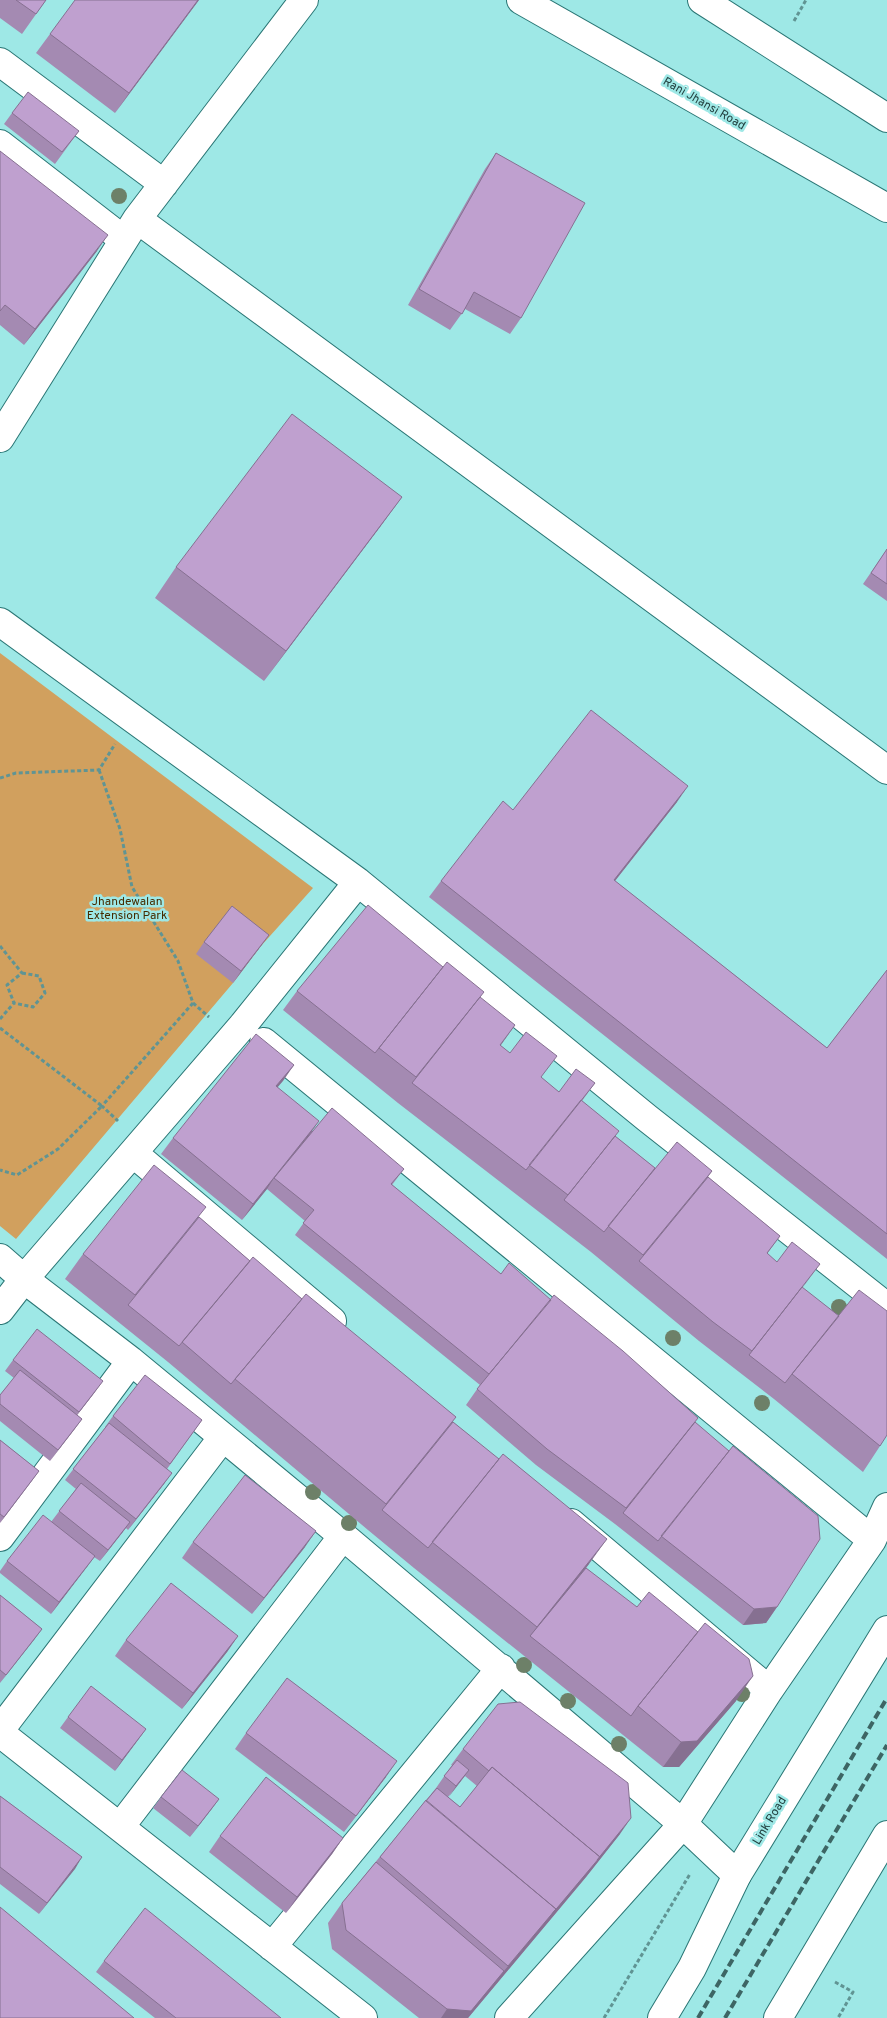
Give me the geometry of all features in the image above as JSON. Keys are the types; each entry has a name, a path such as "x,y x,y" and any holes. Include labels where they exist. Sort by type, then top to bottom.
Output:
{"street":[{"path":"0,438 130,229 304,0"},
{"name":"Rani Jhansi Road","path":"521,0 887,208"},
{"path":"702,0 887,118"},
{"path":"0,62 164,184"},
{"path":"0,144 130,229 887,770"},
{"path":"0,622 358,882 647,1118 887,1307"},
{"path":"0,1310 24,1279 243,1025 358,882"},
{"path":"243,1025 872,1540"},
{"path":"133,1153 352,1339"},
{"path":"0,1258 223,1436 501,1668 683,1824 737,1875"},
{"path":"0,1536 131,1361"},
{"path":"223,1436 0,1732 363,2018"},
{"path":"549,1505 769,1690"},
{"path":"508,2018 683,1824 769,1690 872,1540 887,1507"},
{"path":"120,1827 343,1536"},
{"name":"Link Road","path":"662,2018 692,1968 737,1875 887,1630"},
{"path":"272,1947 501,1668"},
{"path":"778,2018 887,1836"}],"path":[{"path":"99,770 117,741"},
{"path":"0,778 16,773 99,770"},
{"path":"99,770 120,829 132,887 178,961 193,1003 210,1018"},
{"path":"0,946 22,973 39,976 45,993 32,1007 14,1003"},
{"path":"14,1003 8,985 22,973"},
{"path":"0,1019 14,1003"},
{"path":"0,1170 17,1175 58,1149 102,1106 193,1003"},
{"path":"0,1028 102,1106 121,1124"},
{"path":"604,2018 680,1894"},
{"path":"838,2018 841,2013"}],"green space":[{"name":"Jhandewalan Extension Park","path":"0,653 313,888 261,946 233,983 16,1239 0,1226"}],"building":[{"path":"16,0 46,0 36,14"},
{"path":"75,0 198,0 129,93 50,34"},
{"path":"28,92 79,131 62,152 12,113"},
{"path":"0,151 108,235 35,329 5,305 0,311"},
{"path":"496,153 585,203 521,318 474,292 462,314 419,289"},
{"path":"292,414 402,497 286,651 176,567"},
{"path":"887,549 887,584 871,573"},
{"path":"591,710 688,786 614,880 827,1048 887,970 887,1234 441,881 503,801 513,810"},
{"path":"368,905 443,967 375,1053 297,991"},
{"path":"232,906 269,935 241,971 204,942"},
{"path":"447,962 484,992 416,1077 379,1048"},
{"path":"480,997 515,1025 500,1045 510,1053 526,1032 557,1056 541,1077 559,1092 576,1069 595,1083 526,1170 412,1083"},
{"path":"256,1034 294,1065 276,1086 319,1121 253,1204 173,1138"},
{"path":"581,1100 619,1131 568,1195 529,1165"},
{"path":"332,1108 404,1169 391,1184 501,1274 509,1263 551,1300 489,1374 303,1223 314,1210 274,1178"},
{"path":"615,1136 655,1168 604,1232 564,1200"},
{"path":"677,1142 712,1171 643,1255 608,1226"},
{"path":"154,1165 206,1207 135,1295 83,1254"},
{"path":"708,1177 780,1236 767,1253 777,1262 792,1242 820,1264 752,1351 713,1322 639,1261"},
{"path":"199,1217 250,1261 179,1346 128,1305"},
{"path":"253,1257 302,1299 231,1384 182,1342"},
{"path":"802,1287 839,1316 785,1383 749,1355"},
{"path":"859,1290 887,1311 887,1435 880,1446 792,1374"},
{"path":"306,1294 456,1417 386,1504 235,1379"},
{"path":"554,1295 623,1351 698,1418 626,1508 547,1449 477,1389"},
{"path":"37,1329 103,1381 79,1412 13,1360"},
{"path":"20,1370 82,1419 58,1450 0,1404 0,1395"},
{"path":"145,1375 202,1420 170,1464 113,1416"},
{"path":"453,1422 499,1459 428,1548 382,1510"},
{"path":"695,1422 729,1451 658,1541 623,1513"},
{"path":"109,1423 172,1473 136,1519 73,1469"},
{"path":"0,1440 39,1471 4,1517 0,1514"},
{"path":"733,1446 818,1516 820,1539 777,1607 754,1609 661,1536"},
{"path":"503,1454 607,1539 537,1627 432,1542"},
{"path":"245,1475 316,1531 264,1598 193,1542"},
{"path":"81,1483 130,1522 108,1550 59,1511"},
{"path":"43,1515 95,1556 59,1602 7,1561"},
{"path":"586,1568 637,1607 649,1592 698,1632 631,1716 530,1636"},
{"path":"171,1583 238,1636 193,1693 126,1640"},
{"path":"0,1595 42,1629 6,1675 0,1670"},
{"path":"705,1623 749,1659 753,1676 697,1741 681,1742 638,1706"},
{"path":"287,1678 397,1761 356,1816 246,1733"},
{"path":"91,1686 146,1729 122,1760 68,1717"},
{"path":"520,1702 628,1783 631,1818 600,1857 492,1767 489,1771 463,1749 498,1704"},
{"path":"457,1760 469,1770 456,1786 444,1776"},
{"path":"492,1767 600,1857 552,1914 556,1909 426,1801 437,1788 460,1807"},
{"path":"182,1770 219,1799 198,1826 161,1797"},
{"path":"266,1777 343,1838 297,1897 220,1836"},
{"path":"0,1796 82,1857 47,1903 0,1867"},
{"path":"426,1800 556,1909 508,1966 380,1857"},
{"path":"376,1862 504,1971 471,2011 447,2009 346,1930 342,1903"},
{"path":"0,1907 134,2018 0,2018"},
{"path":"145,1908 281,2018 176,2018 104,1961"}],"railway":[{"path":"698,2018 887,1698"},
{"path":"725,2018 887,1745"}]}
